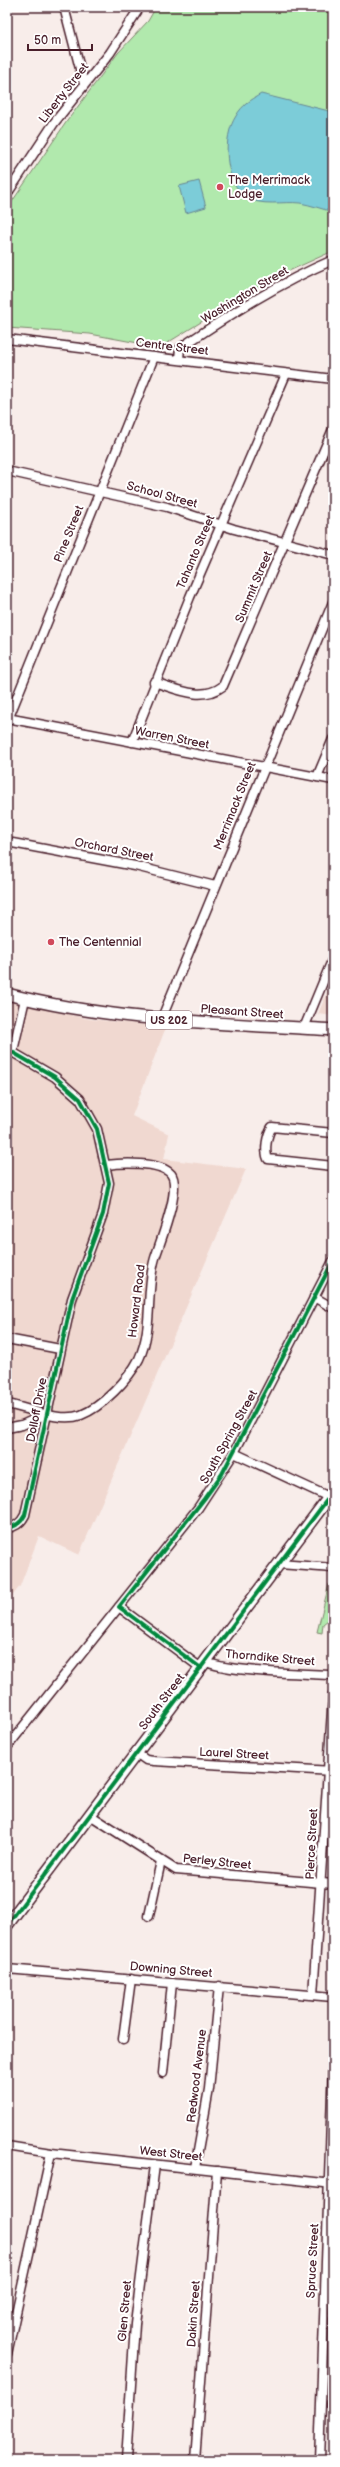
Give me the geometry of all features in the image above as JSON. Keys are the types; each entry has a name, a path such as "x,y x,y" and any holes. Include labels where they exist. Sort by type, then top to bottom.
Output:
{"main road":[{"name":"Pleasant Street","path":"7,994 88,1012 161,1020 333,1030"},
{"name":"South Street","path":"7,1925 331,1495"}],"street":[{"path":"64,7 84,84"},
{"name":"Liberty Street","path":"7,193 54,123 110,53 140,7"},
{"name":"Washington Street","path":"179,359 180,348 274,289 333,260"},
{"name":"Centre Street","path":"7,339 333,379"},
{"name":"Pine Street","path":"7,719 154,357"},
{"name":"Tahanto Street","path":"132,742 154,682 220,524 286,374"},
{"name":"Summit Street","path":"154,682 186,692 206,694 215,692 224,686 333,429"},
{"name":"School Street","path":"7,471 167,507 285,543 333,555"},
{"name":"Merrimack Street","path":"161,1020 214,886 333,602"},
{"name":"Warren Street","path":"7,719 333,780"},
{"path":"317,777 333,739"},
{"name":"Orchard Street","path":"7,842 135,866 214,886"},
{"path":"304,1028 333,958"},
{"path":"10,1050 25,999"},
{"name":"Dolloff Drive","path":"7,1528 21,1523 26,1515 60,1349 76,1286 109,1195 106,1165 97,1129 80,1100 55,1077 10,1050"},
{"path":"333,1133 272,1127 267,1143 268,1159 333,1166"},
{"name":"Howard Road","path":"7,1404 46,1414 72,1417 90,1410 129,1376 139,1359 145,1340 148,1320 150,1280 166,1222 174,1183 171,1174 162,1168 122,1163 106,1165"},
{"name":"South Spring Street","path":"7,1747 204,1500 234,1453 333,1261"},
{"path":"314,1297 333,1308"},
{"path":"7,1339 60,1349"},
{"path":"7,1428 22,1425 46,1414"},
{"path":"234,1453 331,1495"},
{"path":"279,1564 333,1568"},
{"name":"Thorndike Street","path":"119,1607 203,1664 240,1669 333,1675"},
{"name":"Pierce Street","path":"313,1995 330,1771 333,1695"},
{"name":"Laurel Street","path":"136,1753 146,1760 330,1771"},
{"name":"Perley Street","path":"90,1815 161,1861 186,1873 333,1884"},
{"path":"149,1916 161,1861"},
{"name":"Downing Street","path":"7,1969 219,1986 333,1997"},
{"path":"123,2039 131,1979"},
{"path":"164,2073 172,1983"},
{"name":"Redwood Avenue","path":"195,2168 209,2089 219,1986"},
{"name":"Spruce Street","path":"319,2460 323,2311 331,2184 333,2064"},
{"name":"West Street","path":"7,2146 51,2153 331,2184"},
{"path":"7,2354 51,2153"},
{"name":"Glen Street","path":"126,2460 134,2324 155,2164"},
{"name":"Dakin Street","path":"195,2460 216,2171"}],"shaded area":[{"path":"333,978 333,1016 318,1014"},
{"path":"7,1001 89,1019 166,1027 132,1116 169,1134 164,1159 246,1169 79,1555 39,1536 20,1586 7,1603"}],"green space":[{"path":"156,7 333,7 333,251 269,280 164,345 154,346 90,334 7,328 7,209 67,121 118,53 148,21"},
{"path":"329,1584 333,1585 333,1616 323,1624 322,1633 317,1632"}],"water":[{"path":"261,94 333,112 333,212 300,203 258,202 246,197 233,181 229,170 227,147 232,125 241,109"},
{"path":"199,181 206,207 186,213 179,186"}],"cycle path":[{"path":"7,1049 55,1077 80,1099 97,1129 109,1183 103,1214 72,1299 25,1515 18,1524 7,1528"},
{"path":"201,1668 119,1607 222,1474 333,1261"},
{"path":"7,1925 333,1492"}],"place":[{"name":"The Merrimack Lodge","path":"220,187"},
{"name":"The Centennial","path":"51,942"}]}
